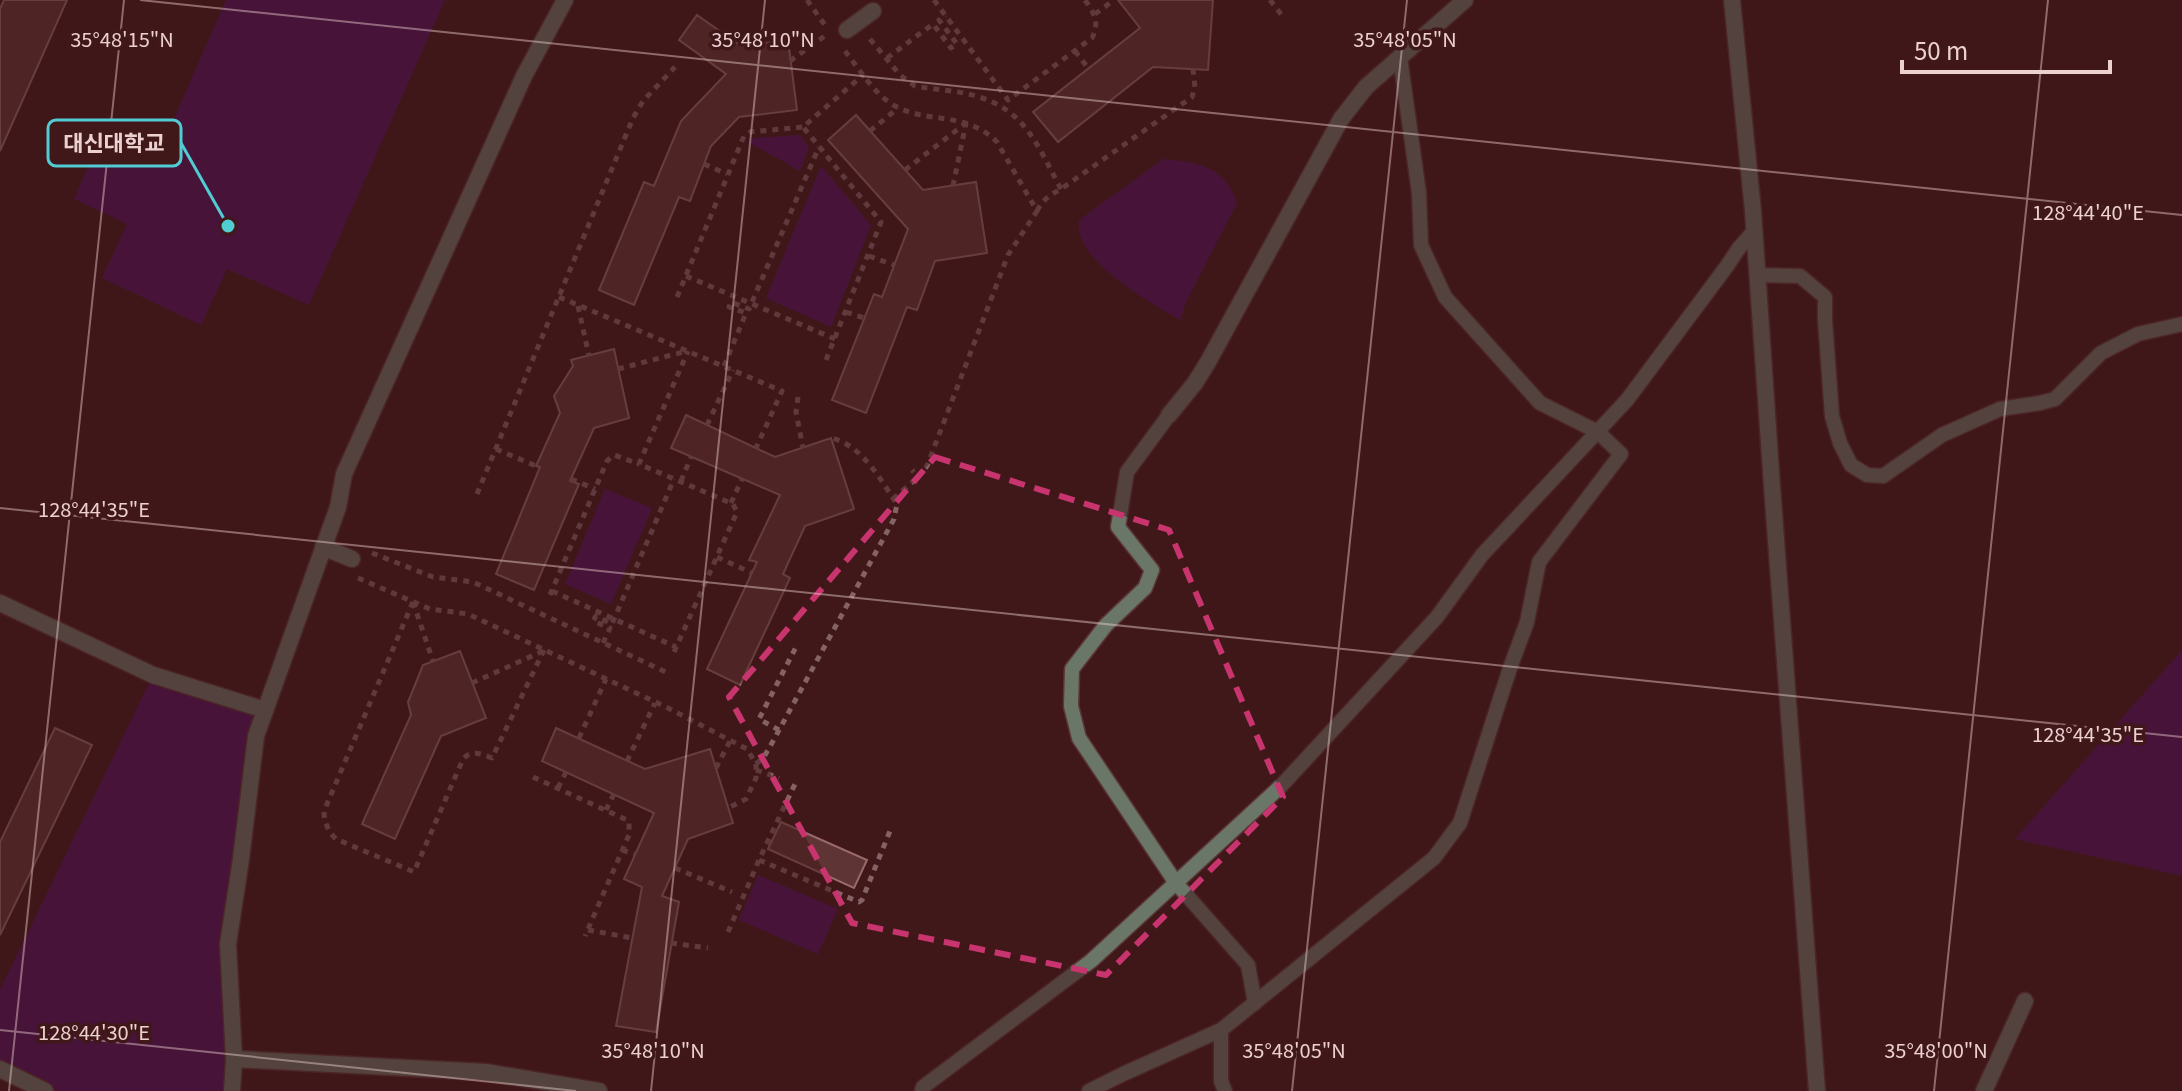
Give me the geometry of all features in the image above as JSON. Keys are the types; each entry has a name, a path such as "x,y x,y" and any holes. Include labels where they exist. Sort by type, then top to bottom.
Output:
{"street":[{"path":"232,1091 234,1059 228,944 256,736 338,507 344,474 524,76 565,0"},
{"path":"1169,415 1195,383 1219,343 1341,119 1366,87 1465,0"},
{"path":"1732,0 1758,275 1817,1091"},
{"path":"847,31 873,11"},
{"path":"323,547 349,566"},
{"path":"0,603 153,675 265,710"},
{"path":"1984,1091 2025,1001"},
{"path":"234,1059 486,1072 599,1091"},
{"path":"0,1069 45,1091"}],"lane":[{"path":"1089,1091 1221,1030 1434,858 1460,823 1527,622 1539,562 1621,454 1598,432 1540,403 1445,297 1421,245 1419,193 1400,57"},
{"path":"922,1091 923,1087 1091,961 1281,786 1437,617 1482,555 1627,400 1754,231"},
{"path":"1758,275 1800,276 1825,297 1832,416 1851,465 1867,475 1883,476 1942,435 2000,409 2055,399 2101,353 2138,334 2182,324"},
{"path":"1169,415 1127,472 1118,527 1152,570 1145,588 1106,625 1072,669 1071,706 1079,738 1176,883 1248,965 1255,1003"},
{"path":"1221,1030 1221,1081 1225,1091"}],"path":[{"path":"790,61 830,32 807,0"},
{"path":"934,0 1008,100 1094,34 1097,25 1095,14 1085,0"},
{"path":"1095,14 1114,0"},
{"path":"1270,0 1284,18"},
{"path":"887,58 933,24 951,48 957,44 939,20 946,16"},
{"path":"847,31 887,58 900,75 915,86 975,95 1008,109 1024,124 1061,189"},
{"path":"847,31 863,75 883,99 898,108 966,122 979,128 997,142 1037,211"},
{"path":"1075,51 1088,68"},
{"path":"477,494 636,112 675,67"},
{"path":"893,499 927,466 1008,255 1041,203 1192,97 1195,88 1193,69"},
{"path":"677,297 746,133 803,127 863,75"},
{"path":"870,131 898,108"},
{"path":"905,170 966,122"},
{"path":"953,186 966,122"},
{"path":"803,127 880,219 881,227 826,360"},
{"path":"724,366 746,313 729,307 731,302 749,309 819,147"},
{"path":"832,161 841,154"},
{"path":"704,164 727,174"},
{"path":"869,256 894,265"},
{"path":"686,276 835,339"},
{"path":"559,297 782,391 756,448"},
{"path":"578,305 589,356"},
{"path":"846,312 864,318"},
{"path":"618,369 688,351"},
{"path":"639,464 688,351"},
{"path":"707,425 733,370"},
{"path":"798,397 796,412 803,448"},
{"path":"728,808 746,799 753,786 756,767 894,519 897,504 864,459 843,441 831,438"},
{"path":"496,449 536,466"},
{"path":"614,455 639,464 731,503 737,512 675,649 615,619 551,593 610,458 614,455"},
{"path":"603,643 610,628 593,621 596,616 612,624 615,619 691,457"},
{"path":"912,470 918,477"},
{"path":"571,479 595,489"},
{"path":"731,503 742,479"},
{"path":"371,553 433,577 473,582 670,674"},
{"path":"717,557 752,573"},
{"path":"349,566 413,602 430,609 468,614 655,703 747,749 756,767 779,778"},
{"path":"413,602 324,817 336,839 414,872 463,759 477,753 492,758 544,650"},
{"path":"413,602 433,661"},
{"path":"779,730 759,719 796,647"},
{"path":"472,683 544,650"},
{"path":"579,738 606,679"},
{"path":"627,761 655,703"},
{"path":"716,768 730,741"},
{"path":"558,788 566,772"},
{"path":"533,777 629,821 631,829 586,933 632,938"},
{"path":"728,932 795,784"},
{"path":"606,810 614,794"},
{"path":"759,860 859,902 892,826"},
{"path":"622,850 635,854"},
{"path":"675,868 732,892"},
{"path":"671,943 708,948"}],"highlighted area":[{"path":"935,457 1169,530 1283,797 1106,975 852,923 729,697"}],"shaded area":[{"path":"226,0 445,0 309,305 227,269 201,325 102,278 127,224 74,199 110,117 165,139"},
{"path":"800,135 809,147 800,171 748,142 754,138"},
{"path":"1163,159 1209,168 1225,181 1237,203 1185,304 1181,320 1116,279 1100,265 1080,235 1079,220"},
{"path":"821,166 871,225 831,327 766,298"},
{"path":"605,489 652,508 611,604 565,584"},
{"path":"2182,650 2182,876 2015,839"},
{"path":"153,675 265,710 228,944 227,1091 47,1091 0,1069 0,990"},
{"path":"758,875 838,909 818,954 739,920"}],"building":[{"path":"4,0 67,0 0,151 0,9"},
{"path":"1118,0 1213,0 1208,70 1153,67 1058,142 1033,112 1140,28"},
{"path":"697,15 741,46 788,40 797,110 739,117 711,146 690,201 679,197 634,305 599,290 644,182 654,186 681,121 726,74 679,40"},
{"path":"856,115 923,190 976,182 987,253 935,261 917,310 907,307 866,413 832,400 874,294 882,297 908,229 828,140"},
{"path":"614,349 629,418 594,428 570,481 579,484 534,590 496,574 540,467 536,466 560,413 554,396 573,366 571,360"},
{"path":"686,415 775,457 831,438 854,509 805,526 783,574 790,578 740,685 707,669 757,562 749,560 780,495 671,448"},
{"path":"460,651 486,718 441,736 395,839 362,824 411,715 408,702 423,665"},
{"path":"55,728 92,745 0,935 0,842"},
{"path":"556,728 645,769 710,749 733,823 688,839 662,896 679,902 656,1032 616,1026 642,887 624,879 654,813 542,761"},
{"path":"781,822 867,860 854,888 768,849"}],"place":[{"name":"대신대학교","path":"228,226"}]}
